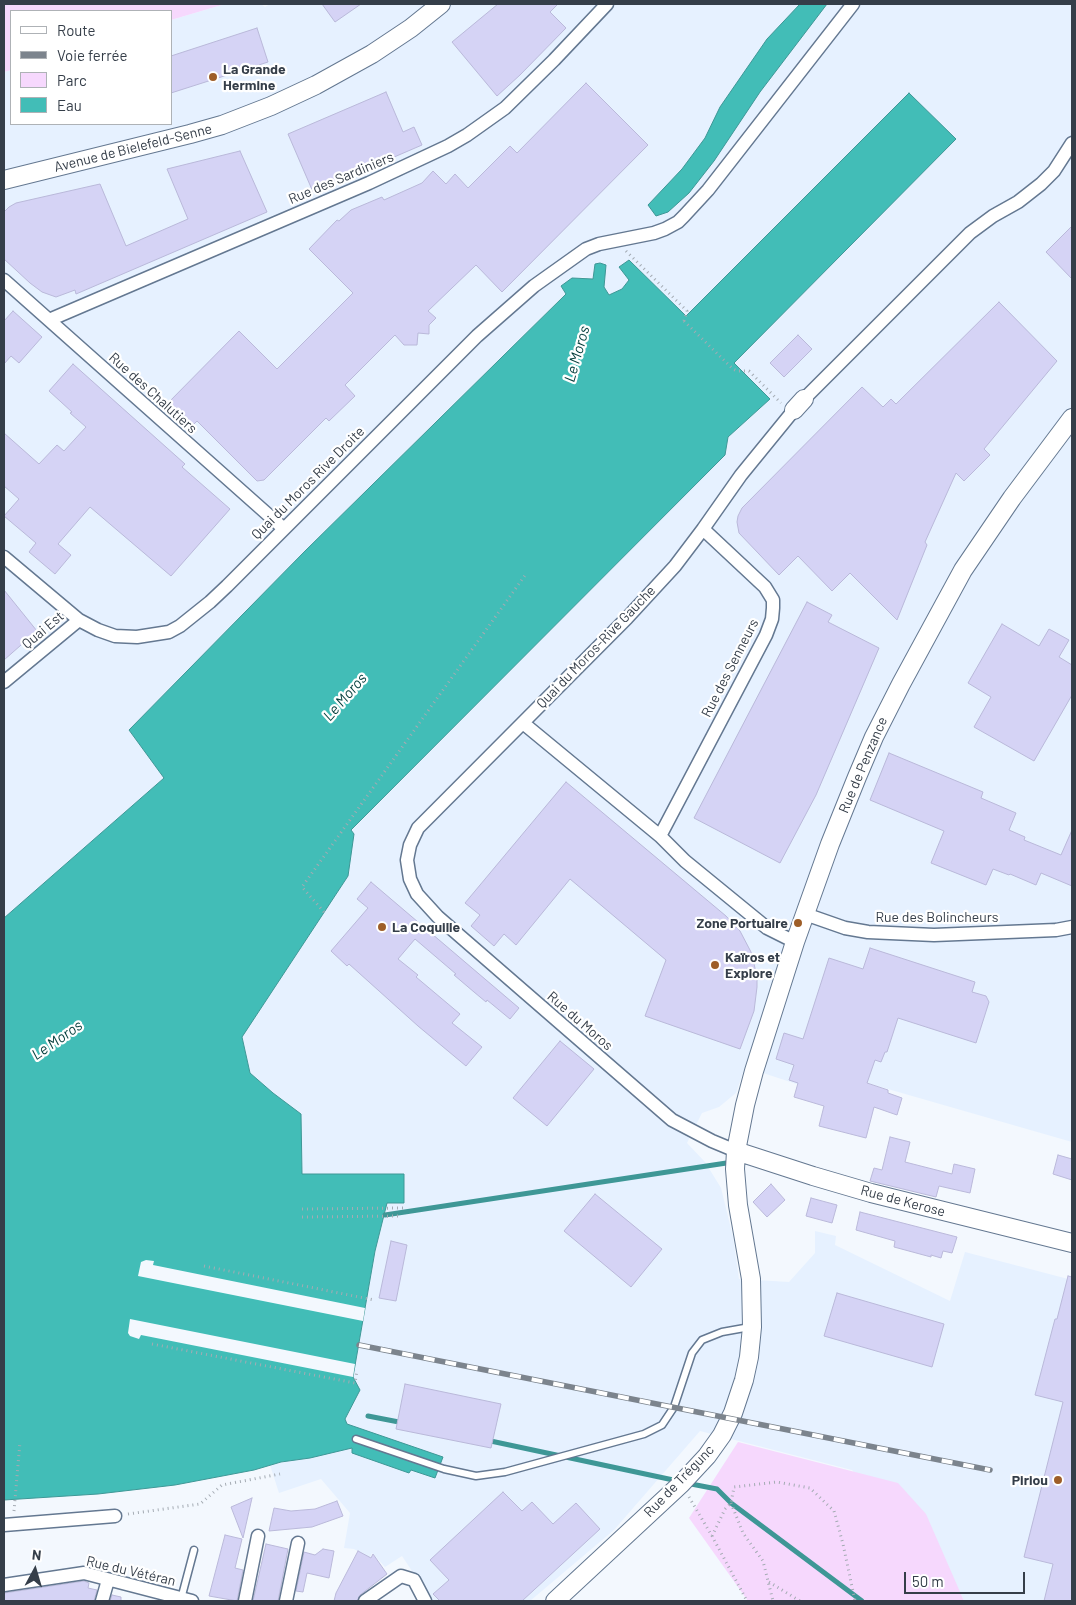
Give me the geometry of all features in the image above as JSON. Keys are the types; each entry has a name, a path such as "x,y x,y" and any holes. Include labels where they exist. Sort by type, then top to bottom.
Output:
{"main road":[{"name":"Avenue de Bielefeld-Senne","path":"4,180 190,134 265,109 316,86 372,54 411,28 441,4"},
{"name":"Rue de Penzance","path":"736,1151 752,1079 805,914 857,777 889,706 946,599 979,547 1017,491 1072,418"},
{"name":"Rue de Kerose","path":"736,1151 871,1193 1072,1243"},
{"name":"Rue de Trégunc","path":"555,1601 681,1484 722,1435 732,1413 744,1380 752,1327 752,1279 736,1183 736,1151"}],"street":[{"name":"Rue des Sardiniers","path":"49,320 369,183 448,146 505,108 607,4"},
{"name":"Quai du Moros Rive Droite","path":"4,557 78,620 98,630 115,636 137,638 169,632 180,626 210,602 477,336 534,286 586,250 599,244 654,233 678,222 708,190 853,4"},
{"name":"Quai du Moros-Rive Gauche","path":"417,894 410,879 407,860 410,844 418,828 628,618 675,566 741,475 799,404 970,233 993,216 1018,202 1041,184 1054,171 1072,142"},
{"name":"Rue des Chalutiers","path":"4,280 283,528"},
{"name":"Rue des Senneurs","path":"660,836 766,635 774,608 773,600 766,587 703,529"},
{"name":"Quai Est","path":"4,682 78,620"},
{"path":"523,723 660,836 685,861 767,928 796,942"},
{"name":"Rue du Moros","path":"417,894 438,918 672,1120 736,1151"},
{"name":"Rue des Bolincheurs","path":"805,914 845,928 868,932 934,935 1056,930 1072,927"},
{"path":"4,1525 115,1516"},
{"path":"245,1601 258,1536"},
{"path":"286,1601 298,1543"},
{"name":"Rue du Vétéran","path":"4,1585 84,1573 187,1600"},
{"path":"365,1601 401,1576 414,1580 425,1601"},
{"path":"102,1601 108,1580"}],"lane":[{"path":"356,1439 444,1469 476,1476 505,1472 644,1434 662,1425 674,1407 692,1353 702,1340 722,1332 752,1327"},
{"path":"187,1600 194,1550"}],"path":[{"path":"628,254 687,312 684,321 733,369 749,372 774,396"},
{"path":"324,912 302,887 526,574"},
{"path":"302,1209 404,1208"},
{"path":"302,1217 401,1216"},
{"path":"204,1266 374,1300"},
{"path":"152,1344 355,1383 357,1370"},
{"path":"15,1502 20,1442"},
{"path":"115,1516 200,1504 222,1485 280,1474"},
{"path":"773,1601 763,1561 743,1533 731,1503 734,1487 777,1482 810,1488 834,1511 855,1601"},
{"path":"681,1484 747,1601"},
{"path":"712,1536 725,1509 731,1503"},
{"path":"769,1582 800,1601"}],"shaded area":[{"path":"225,4 261,4 265,7 270,4 1072,4 1072,1142 867,1083 860,1105 745,1067 736,1093 719,1107 702,1113 687,1143 705,1162 721,1188 733,1237 739,1279 789,1282 815,1253 815,1231 836,1236 835,1245 950,1301 965,1252 1072,1280 1072,1601 964,1601 962,1596 852,1470 700,1431 614,1530 530,1601 432,1601 402,1556 385,1567 372,1553 370,1558 354,1549 344,1548 350,1513 321,1479 279,1493 270,1465 353,1447 409,1473 411,1469 435,1478 347,1424 345,1419 360,1390 353,1377 375,1251 387,1203 302,1174 301,1114 250,1073 242,1037 348,876 351,831 725,455 728,437 770,399 629,280 622,289 609,295 604,287 605,265 595,264 593,279 582,277 561,286 566,293 305,551 129,730 164,778 4,918 4,72 10,70 10,125 172,125 172,20"}],"green space":[{"path":"4,4 225,4 172,20 172,10 10,10 10,70 4,72"},
{"path":"738,1442 898,1483 926,1514 964,1601 748,1601 689,1518"}],"water":[{"path":"800,4 827,4 760,92 714,161 689,193 668,212 656,216 648,205 682,169 705,138 720,107 767,39"},
{"name":"Le Moros","path":"909,93 956,139 734,363 770,399 728,437 725,455 351,830 354,834 348,876 242,1037 250,1073 301,1114 302,1174 404,1174 404,1203 387,1203 375,1251 353,1377 360,1390 345,1419 347,1424 443,1457 435,1478 411,1470 409,1473 352,1453 352,1448 175,1485 98,1494 4,1500 4,918 164,778 129,730 305,551 566,294 561,286 572,278 593,279 595,264 600,263 606,265 604,287 609,295 622,289 629,280 619,267 629,260 686,316"}],"pier":[{"path":"146,1260 154,1261 153,1265 365,1308 363,1321 138,1276 141,1262"},
{"path":"130,1319 355,1364 353,1377 141,1335 139,1339 130,1336 128,1333"}],"building":[{"path":"322,4 361,4 335,22"},
{"path":"498,4 558,4 550,12 566,28 497,96 452,42"},
{"path":"257,28 268,62 172,93 172,56"},
{"path":"586,83 648,145 502,292 476,265 428,311 436,318 429,325 429,334 418,333 417,345 404,345 395,335 345,385 355,396 329,421 326,418 264,480 257,481 197,421 190,428 167,404 239,331 277,369 353,293 309,249 337,220 339,221 351,210 382,197 384,200 422,183 433,171 446,184 455,174 468,188 510,146 517,153"},
{"path":"386,92 403,132 414,127 422,145 313,192 288,134"},
{"path":"240,151 267,212 76,294 75,290 56,297 42,292 4,259 4,212 16,203 100,184 126,246 188,219 167,169"},
{"path":"1072,226 1072,279 1046,252"},
{"path":"999,302 1057,361 984,449 990,455 964,481 956,473 925,542 927,545 897,620 850,573 832,591 798,556 779,575 739,533 737,522 742,508 862,387 883,407 891,399 896,404"},
{"path":"13,311 42,337 19,363 11,356 4,364 4,321"},
{"path":"798,335 812,349 784,377 770,363"},
{"path":"73,364 185,464 182,467 230,509 171,576 90,507 58,544 71,555 55,574 29,552 36,543 4,516 19,499 4,486 4,433 39,464 57,445 64,451 86,427 49,391"},
{"path":"4,590 37,631 4,660"},
{"path":"807,602 832,615 828,622 879,648 816,795 780,863 694,818"},
{"path":"1002,624 1039,646 1049,629 1069,640 1059,657 1072,665 1072,695 1034,761 974,727 991,697 968,683"},
{"path":"889,753 983,792 981,798 1016,813 1009,830 1025,837 1024,840 1061,855 1072,830 1072,886 1041,873 1036,885 993,869 986,885 931,863 944,831 870,800"},
{"path":"566,782 726,916 740,931 751,952 757,976 757,987 754,1011 740,1049 645,1016 666,960 570,879 516,945 504,934 494,946 471,926 480,915 465,903"},
{"path":"371,882 519,1008 510,1019 474,992 415,939 398,959 418,975 416,977 460,1014 452,1023 482,1047 466,1066 349,964 347,966 331,951 368,908 357,899"},
{"path":"870,948 975,982 972,992 986,996 989,1002 976,1043 898,1018 887,1052 885,1052 881,1062 875,1060 867,1083 888,1090 888,1093 902,1098 897,1115 874,1107 866,1138 819,1126 824,1106 794,1097 798,1083 789,1080 794,1065 776,1059 784,1033 803,1039 829,958 863,969"},
{"path":"560,1041 594,1069 547,1126 513,1098"},
{"path":"890,1137 910,1142 905,1162 952,1174 954,1164 975,1169 970,1193 939,1186 936,1197 870,1181 874,1168 882,1170"},
{"path":"1058,1155 1072,1159 1072,1180 1053,1174"},
{"path":"771,1184 785,1200 767,1217 753,1202"},
{"path":"595,1194 662,1249 631,1287 564,1231"},
{"path":"811,1198 837,1205 832,1223 806,1216"},
{"path":"860,1212 957,1237 952,1253 943,1251 941,1258 931,1255 931,1257 894,1247 895,1241 856,1230"},
{"path":"391,1241 407,1245 396,1301 379,1298"},
{"name":"Piriou","path":"1068,1276 1072,1277 1072,1601 1044,1601 1053,1564 1024,1557 1063,1402 1035,1395"},
{"path":"837,1293 944,1324 932,1367 824,1336"},
{"path":"405,1384 501,1404 491,1448 396,1429"},
{"path":"503,1492 522,1511 532,1502 553,1524 576,1503 600,1529 522,1601 440,1601 433,1594 449,1580 430,1560"},
{"path":"252,1498 243,1538 231,1507"},
{"path":"337,1501 343,1516 312,1527 269,1531 274,1508 291,1511 315,1509"},
{"path":"225,1535 242,1539 235,1568 243,1570 237,1601 209,1596"},
{"path":"266,1544 288,1549 278,1601 253,1601"},
{"path":"323,1549 334,1551 329,1578 307,1573 303,1592 296,1591 304,1552 315,1555"},
{"path":"358,1551 371,1558 373,1554 387,1574 360,1595 357,1601 334,1601 336,1593"},
{"path":"84,1581 89,1583 88,1588 97,1590 94,1601 4,1601 4,1593"},
{"path":"112,1595 121,1597 121,1601 110,1601"}],"waterway":[{"path":"385,1215 733,1162"},
{"path":"368,1416 404,1423"},
{"path":"486,1440 678,1481"},
{"path":"686,1483 717,1489 731,1503 862,1601"}],"railway":[{"path":"359,1345 990,1470"}],"place":[{"name":"La Grande Hermine","path":"213,77"},
{"name":"Zone Portuaire","path":"798,923"},
{"name":"La Coquille","path":"382,927"},
{"name":"Kaïros et Explore","path":"715,965"},
{"name":"Piriou","path":"1058,1480"}]}
